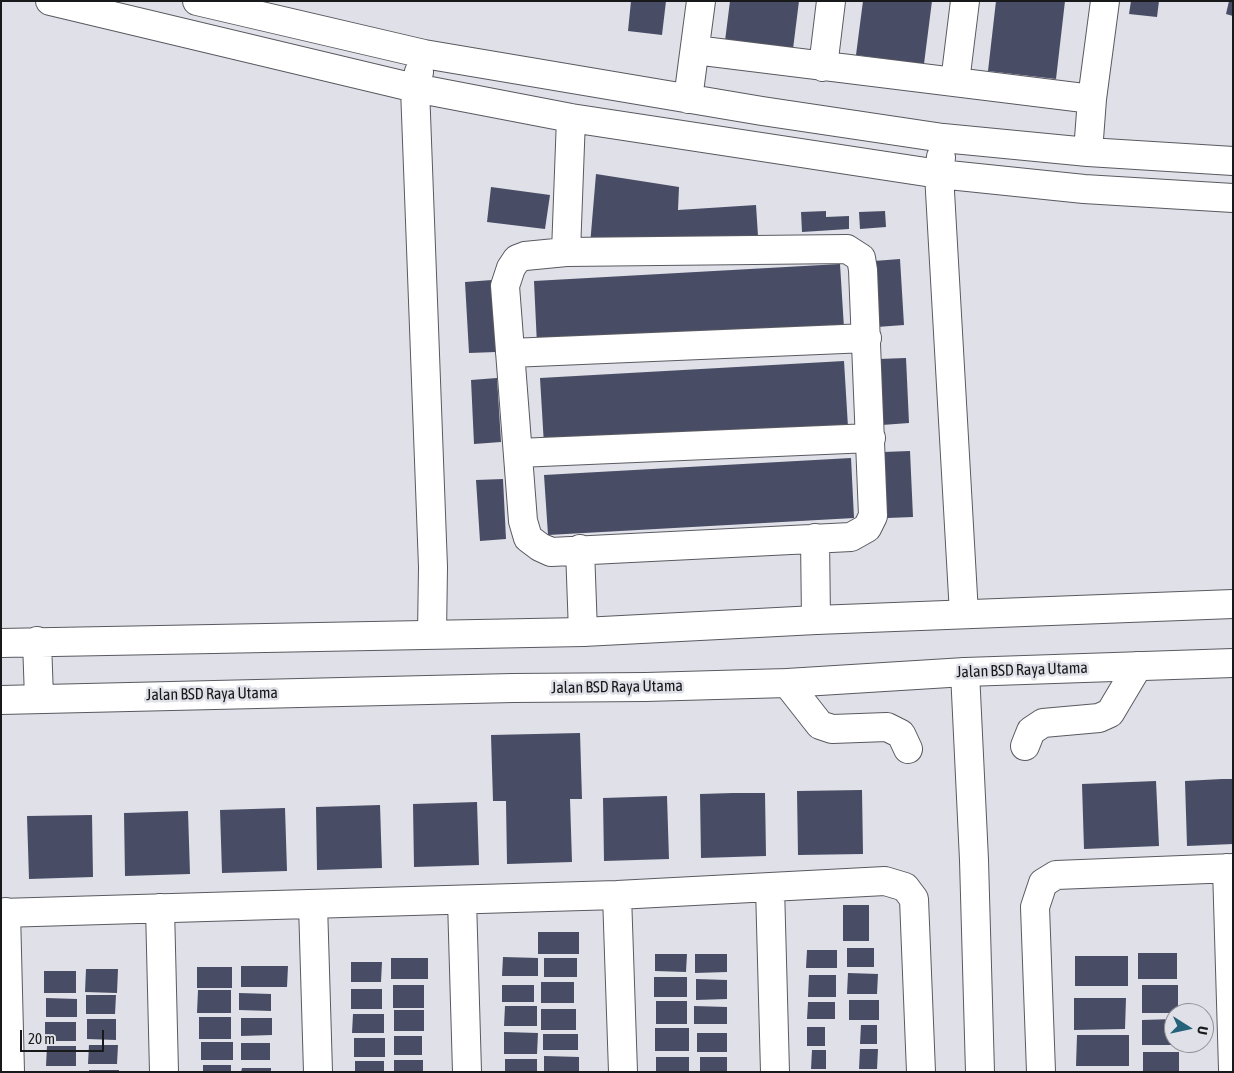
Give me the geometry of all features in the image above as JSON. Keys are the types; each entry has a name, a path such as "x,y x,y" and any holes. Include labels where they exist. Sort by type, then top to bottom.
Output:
{"street":[{"path":"50,1 415,88 572,118 939,174 1084,189 1233,198"},
{"path":"197,1 424,54 688,99 943,138 1088,152 1233,160"},
{"path":"688,99 701,1"},
{"path":"823,66 831,1"},
{"path":"955,82 965,1"},
{"path":"1088,152 1092,99 1105,1"},
{"path":"695,50 1092,99"},
{"path":"424,54 415,88 433,567 432,634"},
{"path":"566,252 572,118"},
{"path":"943,138 939,174 964,614"},
{"path":"847,250 861,258 866,338 873,516 867,528 851,537 580,549 551,552 528,538 523,521 504,286 510,268 517,259 525,256 566,252 847,250"},
{"path":"510,354 866,338"},
{"path":"518,453 871,438"},
{"path":"815,538 816,620"},
{"path":"580,549 583,632"},
{"path":"1,643 583,632 816,620 1233,604"},
{"path":"37,642 40,698"},
{"name":"Jalan BSD Raya Utama","path":"1,700 513,688 646,688 965,672 1233,663"},
{"path":"1025,746 1031,731 1043,723 1099,718 1110,712 1138,666"},
{"path":"965,672 974,860 980,1072"},
{"path":"787,682 820,725 832,729 887,727 901,734 908,749"},
{"path":"1040,1072 1036,907 1043,883 1056,875 1230,868 1233,1069"},
{"path":"10,1072 4,913 617,895 885,881 905,887 914,899 921,1072"},
{"path":"770,887 775,1072"},
{"path":"617,895 623,1072"},
{"path":"462,900 467,1072"},
{"path":"313,904 318,1072"},
{"path":"160,908 164,1072"}],"building":[{"path":"631,1 666,1 662,35 628,31"},
{"path":"730,1 799,1 793,49 725,41"},
{"path":"863,1 932,1 924,64 856,55"},
{"path":"996,1 1065,1 1056,79 988,71"},
{"path":"1131,1 1159,1 1157,17 1129,14"},
{"path":"1229,1 1233,1 1233,16 1226,14"},
{"path":"596,174 679,187 678,210 756,205 758,236 590,245"},
{"path":"491,187 550,195 545,229 487,222"},
{"path":"826,211 826,217 849,216 849,229 802,232 801,212"},
{"path":"885,211 886,227 860,229 859,212"},
{"path":"900,259 904,325 877,327 874,261"},
{"path":"840,264 844,328 537,345 534,281"},
{"path":"492,280 496,352 469,353 465,282"},
{"path":"906,358 909,423 882,425 879,359"},
{"path":"844,361 848,427 544,445 540,378"},
{"path":"497,378 501,442 474,444 471,380"},
{"path":"910,451 913,517 887,518 883,452"},
{"path":"851,458 854,518 548,535 544,475"},
{"path":"503,479 506,539 480,541 476,480"},
{"path":"580,733 582,799 570,799 572,862 507,864 506,801 493,801 491,735"},
{"path":"1233,779 1233,844 1187,846 1185,781"},
{"path":"1156,781 1159,846 1084,849 1082,784"},
{"path":"862,790 863,854 798,855 797,791"},
{"path":"765,793 766,856 701,858 700,794"},
{"path":"667,796 669,859 604,861 603,798"},
{"path":"477,802 479,865 414,867 413,804"},
{"path":"380,805 382,868 317,870 316,807"},
{"path":"285,808 287,871 222,873 220,810"},
{"path":"188,811 190,874 125,876 124,813"},
{"path":"92,815 93,877 29,879 27,816"},
{"path":"843,905 869,905 869,941 843,941"},
{"path":"538,932 579,932 579,954 538,954"},
{"path":"847,948 874,948 874,967 847,967"},
{"path":"807,950 837,950 837,968 806,968"},
{"path":"1138,953 1177,953 1177,979 1138,979"},
{"path":"655,954 687,954 686,972 655,971"},
{"path":"695,954 727,954 727,972 695,973"},
{"path":"1075,956 1128,956 1128,986 1075,986"},
{"path":"503,957 538,958 538,976 502,976"},
{"path":"391,958 428,958 428,979 391,979"},
{"path":"544,958 577,958 577,977 544,977"},
{"path":"351,962 382,962 381,982 351,982"},
{"path":"241,966 288,966 287,987 241,987"},
{"path":"197,967 232,967 232,988 197,988"},
{"path":"86,969 118,969 117,993 85,992"},
{"path":"44,971 76,971 76,993 44,993"},
{"path":"848,973 878,974 877,994 847,994"},
{"path":"809,975 836,975 836,997 808,997"},
{"path":"654,977 687,977 687,997 654,997"},
{"path":"696,979 727,980 727,999 696,1000"},
{"path":"541,982 574,982 574,1003 541,1003"},
{"path":"393,985 424,985 424,1008 393,1008"},
{"path":"502,985 534,985 534,1002 502,1002"},
{"path":"1142,985 1178,985 1178,1003 1164,1003 1164,1013 1142,1013"},
{"path":"351,989 382,989 382,1009 351,1009"},
{"path":"198,990 231,990 231,1013 197,1013"},
{"path":"239,993 271,994 271,1011 239,1010"},
{"path":"86,995 116,995 115,1014 86,1014"},
{"path":"46,998 77,999 77,1017 46,1017"},
{"path":"1074,998 1126,998 1125,1029 1074,1030"},
{"path":"849,1000 879,1000 879,1020 849,1020"},
{"path":"656,1001 687,1001 687,1024 656,1024"},
{"path":"808,1002 835,1002 835,1019 807,1019"},
{"path":"505,1006 537,1006 537,1026 504,1026"},
{"path":"694,1006 727,1007 727,1024 694,1024"},
{"path":"541,1009 576,1009 576,1030 541,1030"},
{"path":"394,1010 424,1010 424,1031 394,1031"},
{"path":"353,1014 384,1014 384,1033 352,1033"},
{"path":"199,1017 231,1017 231,1039 199,1039"},
{"path":"241,1018 272,1018 272,1035 241,1036"},
{"path":"87,1019 116,1019 116,1040 87,1039"},
{"path":"1164,1019 1164,1045 1142,1045 1142,1020"},
{"path":"45,1022 76,1022 76,1041 45,1041"},
{"path":"861,1025 877,1025 877,1044 860,1044"},
{"path":"807,1027 825,1027 825,1046 807,1046"},
{"path":"655,1028 689,1028 689,1051 655,1051"},
{"path":"504,1032 538,1033 537,1054 504,1054"},
{"path":"697,1033 727,1033 727,1052 697,1052"},
{"path":"543,1034 578,1034 578,1050 543,1050"},
{"path":"1077,1035 1129,1035 1129,1066 1076,1066"},
{"path":"394,1036 422,1036 422,1055 394,1055"},
{"path":"354,1038 385,1038 385,1057 354,1057"},
{"path":"201,1042 233,1042 233,1060 201,1060"},
{"path":"241,1043 270,1043 270,1060 241,1060"},
{"path":"89,1045 118,1045 117,1064 88,1064"},
{"path":"47,1046 76,1046 76,1066 46,1066"},
{"path":"860,1049 878,1049 877,1069 859,1069"},
{"path":"812,1050 826,1050 826,1069 811,1069"},
{"path":"1143,1052 1179,1053 1179,1072 1143,1072"},
{"path":"544,1056 579,1057 579,1072 544,1072"},
{"path":"656,1057 689,1057 689,1072 656,1072"},
{"path":"700,1057 727,1057 727,1072 700,1072"},
{"path":"505,1059 537,1059 537,1072 505,1072"},
{"path":"394,1060 423,1060 423,1072 394,1072"},
{"path":"355,1061 384,1061 384,1072 355,1072"},
{"path":"203,1065 231,1065 231,1072 203,1072"},
{"path":"242,1068 271,1068 271,1072 241,1072"},
{"path":"89,1070 119,1070 119,1072 89,1072"}]}
